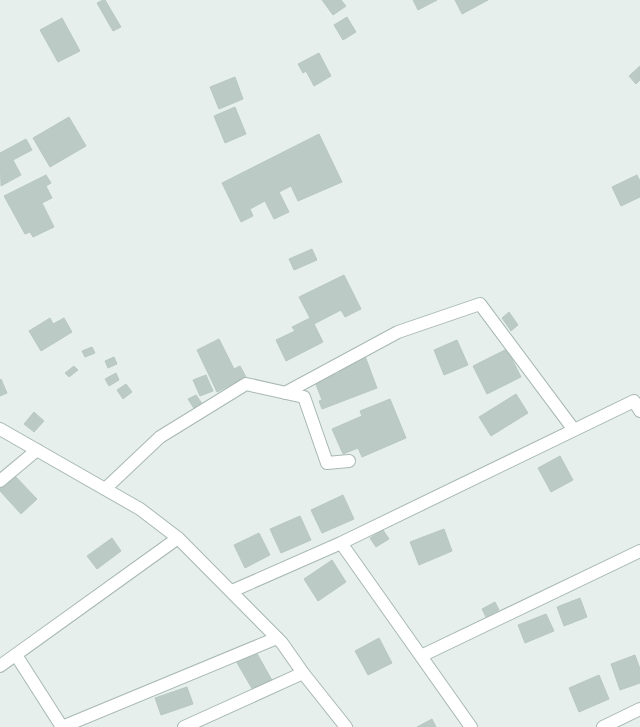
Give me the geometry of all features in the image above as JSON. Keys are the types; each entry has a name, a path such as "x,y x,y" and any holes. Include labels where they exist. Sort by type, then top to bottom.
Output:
{"street":[{"path":"285,393 398,332 480,304 574,430"},
{"path":"105,489 160,437 246,384 304,397 327,462 349,461"},
{"path":"623,406 640,397"},
{"path":"232,591 341,543 634,401 640,411"},
{"path":"0,429 140,509 178,538 277,638 346,727"},
{"path":"0,481 38,450"},
{"path":"0,666 178,538"},
{"path":"341,543 471,727"},
{"path":"421,656 640,551"},
{"path":"16,654 62,727 277,638"},
{"path":"184,727 303,673"},
{"path":"603,727 640,709"}],"building":[{"path":"105,0 121,27 113,31 97,3"},
{"path":"322,0 341,0 346,6 333,15"},
{"path":"413,0 437,0 418,10"},
{"path":"455,0 488,0 462,14"},
{"path":"347,17 356,32 343,40 334,25"},
{"path":"62,18 80,51 58,62 40,30"},
{"path":"319,53 331,76 314,86 306,71 303,73 298,64"},
{"path":"640,66 640,80 636,84 629,76"},
{"path":"235,77 243,99 219,109 210,87"},
{"path":"235,107 246,134 225,143 214,116"},
{"path":"69,117 86,146 50,167 33,138"},
{"path":"319,134 342,182 298,201 291,186 279,192 289,212 274,219 265,201 250,209 253,216 241,222 222,183"},
{"path":"26,139 32,150 13,160 21,175 1,186 0,153"},
{"path":"46,175 51,183 46,186 52,198 42,203 54,227 33,237 30,232 25,234 4,196"},
{"path":"637,175 640,181 640,197 621,206 612,187"},
{"path":"312,249 317,260 294,270 289,259"},
{"path":"344,275 361,309 345,317 341,310 314,324 323,342 286,361 276,340 295,331 292,327 310,318 299,297"},
{"path":"509,312 518,325 511,331 502,318"},
{"path":"50,318 53,324 64,318 72,332 41,351 29,331"},
{"path":"219,339 234,369 240,366 246,377 217,392 197,350"},
{"path":"457,340 468,365 444,375 434,350"},
{"path":"92,347 95,353 85,357 82,351"},
{"path":"507,349 521,377 487,394 473,366"},
{"path":"365,356 377,388 322,409 319,401 322,400 315,382 339,373 337,367"},
{"path":"114,357 117,364 108,368 105,361"},
{"path":"74,366 78,370 69,377 65,373"},
{"path":"116,373 119,380 109,386 105,379"},
{"path":"206,375 213,391 200,396 193,380"},
{"path":"1,379 7,393 0,396 0,380"},
{"path":"126,384 132,392 123,399 117,390"},
{"path":"516,394 528,413 491,436 479,417"},
{"path":"196,395 203,405 195,410 188,399"},
{"path":"390,399 406,438 362,457 358,448 343,454 332,429 362,416 360,411"},
{"path":"34,412 44,421 34,432 24,424"},
{"path":"560,456 573,480 551,492 538,468"},
{"path":"14,475 37,499 21,514 0,491 0,488"},
{"path":"343,495 354,519 322,533 311,510"},
{"path":"300,516 311,540 281,553 270,529"},
{"path":"444,529 452,551 419,565 410,542"},
{"path":"383,530 389,539 376,547 370,538"},
{"path":"259,533 270,555 245,568 234,545"},
{"path":"112,538 121,551 97,569 87,556"},
{"path":"332,560 346,582 318,601 304,579"},
{"path":"580,598 587,617 564,626 557,607"},
{"path":"495,602 499,610 486,617 482,609"},
{"path":"546,614 554,631 525,643 518,625"},
{"path":"379,638 392,663 368,675 355,651"},
{"path":"255,650 273,682 254,692 236,661"},
{"path":"635,655 640,669 640,683 620,690 611,664"},
{"path":"599,675 609,699 579,712 569,688"},
{"path":"187,687 193,704 161,715 155,698"},
{"path":"432,719 436,727 417,727"}]}
